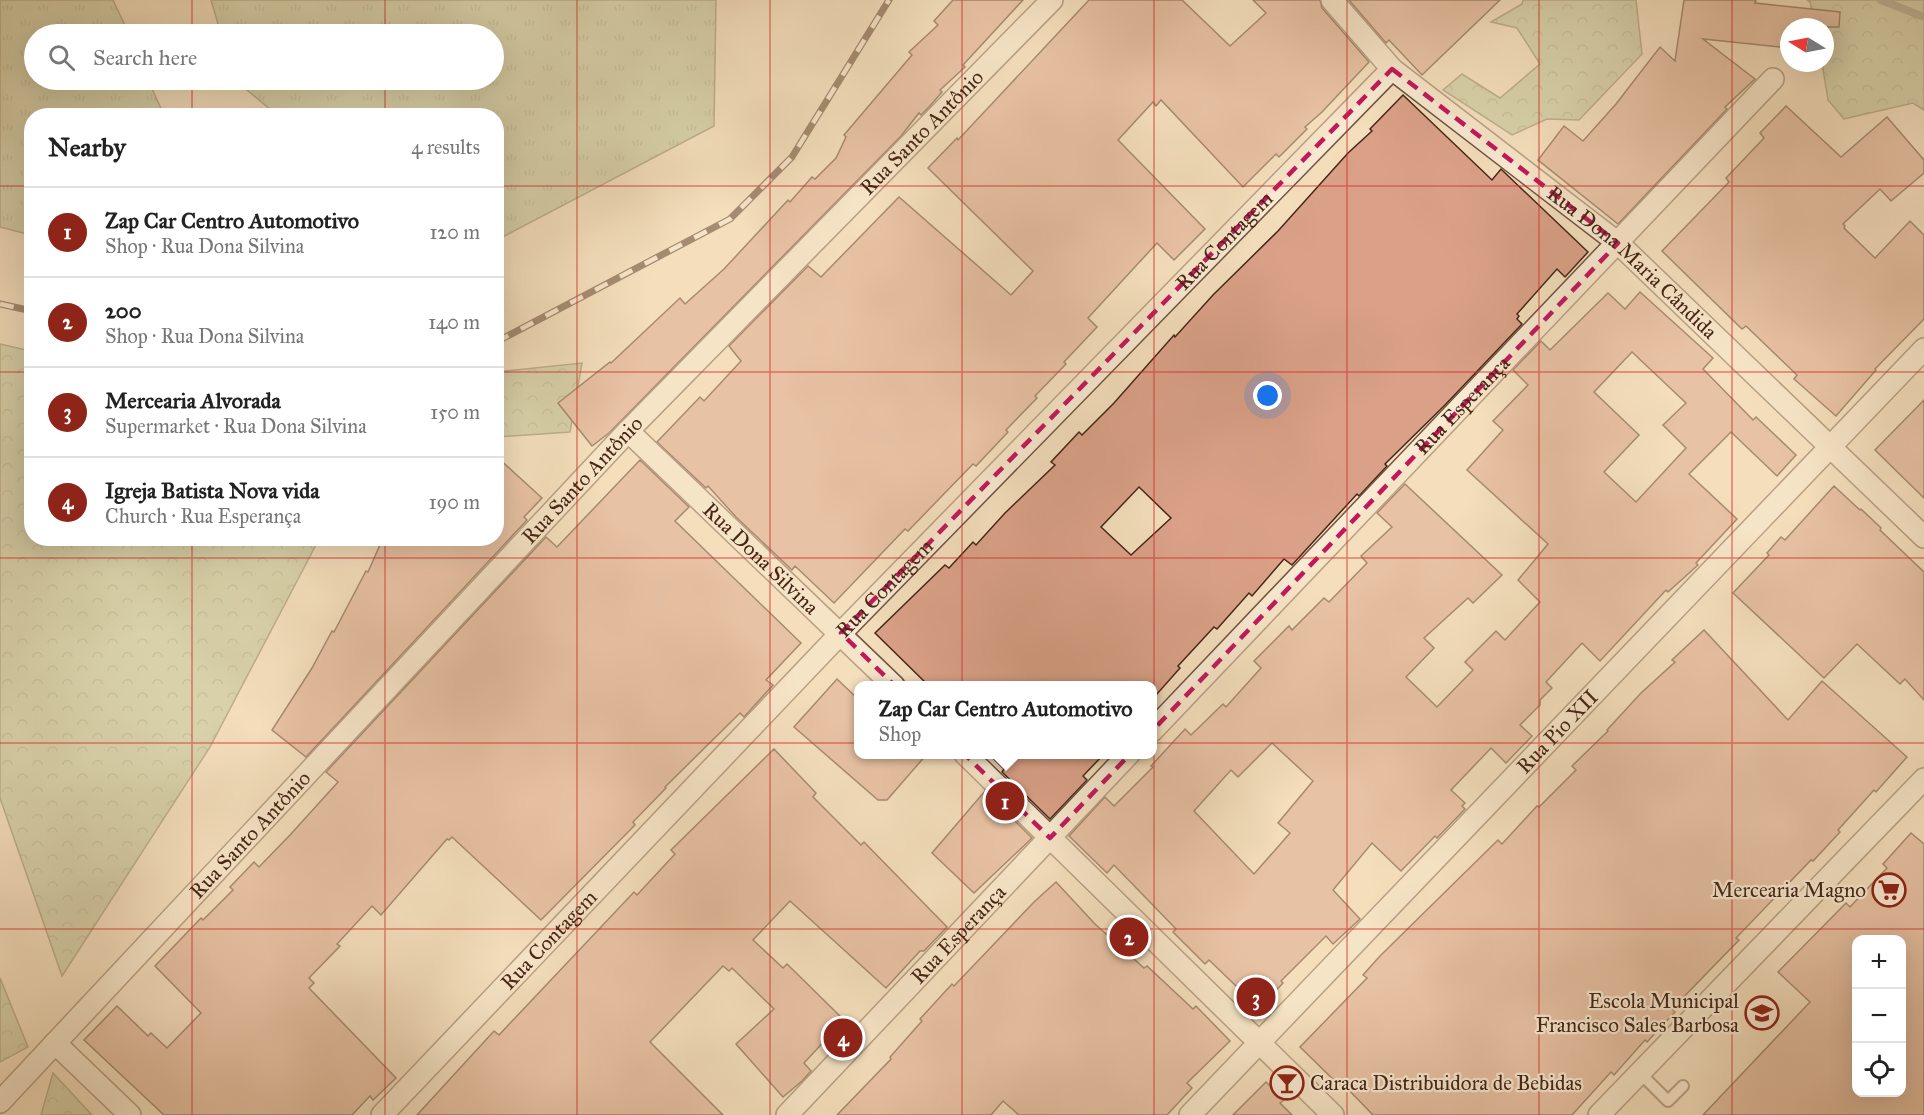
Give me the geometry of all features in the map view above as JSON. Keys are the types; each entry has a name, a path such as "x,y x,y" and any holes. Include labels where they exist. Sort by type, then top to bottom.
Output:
{"street":[{"name":"Rua Santo Antônio","path":"0,1102 628,431 1052,0"},
{"name":"Rua Dona Maria Cândida","path":"1332,0 1392,69 1618,243 1924,537"},
{"name":"Rua Contagem","path":"382,1115 841,633 1392,69"},
{"name":"Rua Esperança","path":"1157,726 1773,79"},
{"name":"Rua Pio XII","path":"1190,1115 1924,349"},
{"name":"Rua Dona Silvina","path":"628,431 889,681"},
{"path":"970,759 1334,1115"},
{"name":"Rua Esperança","path":"787,1115 1124,759"},
{"path":"1599,1115 1924,779"},
{"path":"55,1043 130,1115"}],"lane":[{"path":"1640,1073 1668,1101 1683,1086"}],"highlighted area":[{"path":"1392,69 1618,243 1050,838 841,633"}],"green space":[{"path":"0,0 113,0 124,24 24,24 24,90 153,90 161,108 24,108 24,233 0,227"},
{"path":"211,0 716,0 714,126 504,236 504,108 269,108 247,90 504,90 504,24 218,24"},
{"path":"1523,0 1636,0 1642,54 1579,120 1547,119 1512,135 1443,90 1462,74 1500,98 1540,64 1517,28 1491,22 1522,4"},
{"path":"1807,0 1924,0 1924,110 1913,103 1844,119 1828,100 1823,72 1834,72 1834,18 1813,18 1810,2"},
{"path":"0,344 24,349 24,546 315,546 210,747 62,976 0,798"},
{"path":"582,363 570,432 504,437 504,371"},
{"path":"0,978 28,1047 0,1062"},
{"path":"53,1073 91,1114 92,1115 41,1115"}],"building":[{"path":"953,0 1023,0 963,65 965,67 940,90 942,92 929,107 921,115 919,113 901,136 609,433 592,446 558,403 611,363 680,298 685,304 724,269 788,200 790,202 812,177 815,179 836,158 846,137 844,135 912,55 909,52 938,25 934,21"},
{"path":"1089,0 1182,0 1230,46 1266,13 1253,0 1320,0 1322,8 1369,62 1279,157 1276,154 1243,187 1161,100 1156,106 1153,102 1118,140 1205,229 1174,260 1157,243 1088,318 1097,327 1035,396 1037,398 1006,430 1008,432 976,466 973,464 908,531 905,529 834,603 795,566 792,570 736,517 708,486 706,488 657,442 700,397 704,401 741,361 729,346 808,266 821,277 899,197 1011,295 1033,271 928,168 957,138 958,140"},
{"path":"1349,0 1500,0 1422,75 1389,40 1386,43"},
{"path":"1684,0 1756,0 1755,3 1840,12 1839,27 1834,27 1834,18 1780,18 1780,47 1703,39 1755,79 1725,107 1727,109 1618,224 1538,160 1564,126 1583,141 1616,104 1660,47 1675,61"},
{"path":"1403,95 1492,180 1501,169 1588,252 1565,277 1557,269 1517,314 1519,316 1517,319 1522,324 1385,464 1387,466 1359,496 1357,494 1292,565 1284,559 1252,596 1249,593 1217,629 1214,627 1178,666 1180,668 1157,694 1157,681 924,681 875,633 945,565 949,568 973,542 976,545 1005,513 1055,465 1051,462 1079,432 1082,435 1114,403 1174,335 1175,337 1213,295 1278,231 1348,153 1372,131 1370,129","holes":["1139,487 1171,518 1131,555 1101,527"]},
{"path":"1786,106 1841,157 1887,117 1924,160 1924,173 1891,201 1880,189 1843,224 1844,228 1875,258 1910,221 1924,235 1924,319 1875,369 1836,416 1794,379 1797,375 1746,326 1742,329 1662,251 1729,182 1726,178 1764,138 1760,133"},
{"path":"1640,292 1713,358 1703,369 1753,420 1756,417 1796,455 1777,476 1731,432 1689,474 1737,519 1696,563 1698,565 1668,592 1666,590 1600,661 1582,643 1546,682 1552,688 1540,700 1540,705 1520,725 1532,736 1506,763 1491,748 1451,790 1465,803 1462,806 1465,809 1401,871 1372,843 1333,890 1360,919 1333,944 1326,936 1281,981 1283,983 1259,1008 1209,960 1205,964 1173,932 1176,929 1114,865 1107,873 1069,836 1105,797 1114,806 1153,767 1151,766 1185,729 1191,735 1223,704 1226,707 1261,668 1254,661 1289,626 1292,630 1324,598 1329,602 1367,563 1361,556 1392,527 1377,513 1405,484 1502,575 1473,603 1468,598 1424,638 1434,648 1406,677 1437,707 1473,670 1465,662 1496,631 1505,640 1540,602 1518,580 1548,544 1467,470 1503,430 1493,421 1528,385 1513,370 1541,341 1550,350 1608,293 1625,309","holes":["1632,352 1686,403 1663,425 1686,448 1636,502 1604,472 1639,435 1594,392","1272,743 1313,781 1278,823 1290,833 1254,874 1194,811 1231,770 1238,777"]},
{"path":"1924,400 1924,498 1875,450"},
{"path":"640,460 689,507 675,521 801,643 766,680 773,685 744,717 740,713 665,787 633,822 635,825 541,920 452,837 447,839 381,915 372,906 337,944 340,946 309,978 314,983 309,988 396,1078 373,1100 370,1096 352,1115 164,1115 84,1040 117,1006 148,1036 151,1033 167,1048 201,1013 155,966 201,918 203,920 233,890 230,887 254,862 259,867 290,835 338,782 326,772 546,537 557,547"},
{"path":"504,463 542,498 524,517 527,520 504,545"},
{"path":"1834,486 1881,528 1880,530 1924,572 1924,700 1905,679 1900,684 1857,644 1824,678 1733,593 1769,555 1767,553 1781,537 1785,540"},
{"path":"379,546 503,546 306,757 272,730 312,668 332,631 334,632 366,571 368,572"},
{"path":"1704,630 1788,720 1822,681 1907,757 1876,792 1874,790 1813,861 1811,860 1736,938 1739,940 1672,1009 1675,1012 1647,1042 1645,1040 1614,1075 1611,1072 1572,1115 1373,1115 1341,1082 1339,1085 1300,1047 1367,978 1363,975 1380,956 1498,840 1502,844 1537,806 1539,807 1576,770 1572,766 1608,731 1641,693 1675,662 1672,660"},
{"path":"837,679 854,695 854,759 923,759 887,800 878,800 794,727"},
{"path":"774,749 816,793 813,797 861,845 864,842 947,927 924,951 920,951 886,988 790,901 753,940 783,968 787,964 844,1020 804,1063 811,1071 802,1081 783,1097 736,1044 774,1009 732,968 729,971 723,966 650,1042 723,1115 417,1115 494,1031 499,1035 634,892 637,895 675,854 671,850"},
{"path":"994,759 1099,759 1083,776 1087,780 1050,819 1002,772 1004,769"},
{"path":"985,791 1032,838 974,893 932,853"},
{"path":"1911,833 1924,844 1924,1115 1703,1115 1810,1002 1778,972 1846,903 1850,907 1887,868 1883,864"},
{"path":"1056,882 1095,924 1144,968 1147,966 1193,1009 1196,1006 1230,1041 1187,1083 1192,1088 1167,1115 1019,1115 1003,1101 991,1115 837,1115 891,1059 890,1057 922,1021 920,1019 952,984 954,986"},
{"path":"1266,1082 1284,1100 1280,1103 1292,1115 1233,1115"}],"waterway":[{"path":"1881,0 1924,17"}],"railway":[{"path":"504,338 730,219 792,157 889,0"},
{"path":"0,304 24,309"}],"place":[{"name":"Zap Car Centro Automotivo","path":"1005,801"},
{"name":"Mercearia Magno","path":"1889,890"},
{"name":"200","path":"1129,937"},
{"name":"Mercearia Alvorada","path":"1256,997"},
{"name":"Escola Municipal Francisco Sales Barbosa","path":"1762,1013"},
{"name":"Igreja Batista Nova vida","path":"843,1038"},
{"name":"Caraca Distribuidora de Bebidas","path":"1287,1083"}]}
